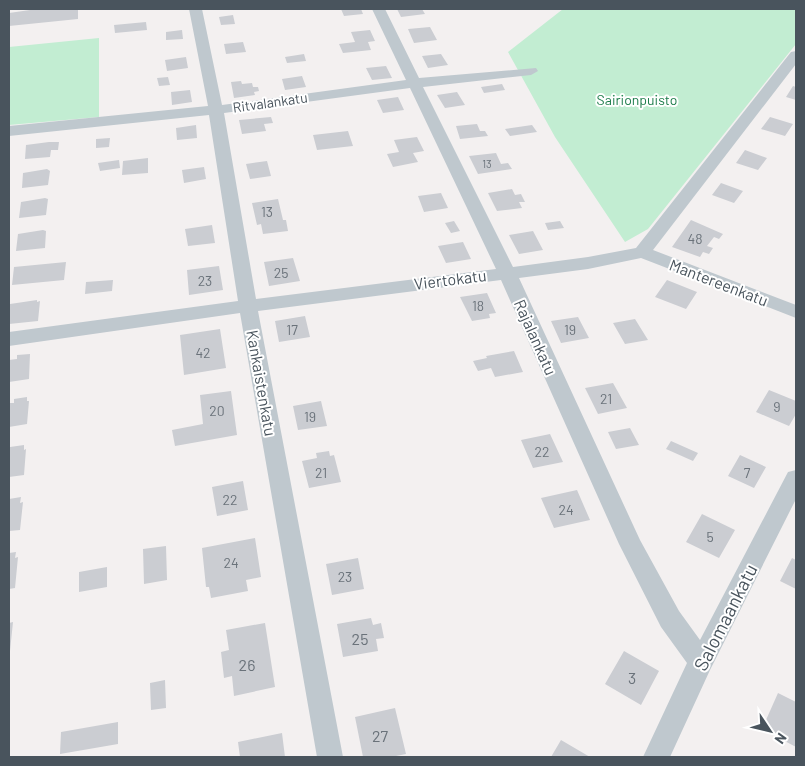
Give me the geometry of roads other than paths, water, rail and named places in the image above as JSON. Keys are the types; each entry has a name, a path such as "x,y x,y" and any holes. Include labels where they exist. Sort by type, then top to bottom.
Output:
{"street":[{"name":"Kankaistenkatu","path":"195,9 216,110 248,306 330,757"},
{"name":"Rajalankatu","path":"378,9 416,83 507,272 630,544 670,619 701,662"},
{"path":"642,252 789,75 796,55"},
{"name":"Ritvalankatu","path":"9,131 216,110 416,83 531,71"},
{"name":"Viertokatu","path":"9,339 507,272 588,263 642,252"},
{"name":"Mantereenkatu","path":"642,252 796,312"},
{"name":"Salomaankatu","path":"656,757 701,662 796,478"}],"park label":[{"name":"Sairionpuisto","path":"637,99"}]}
